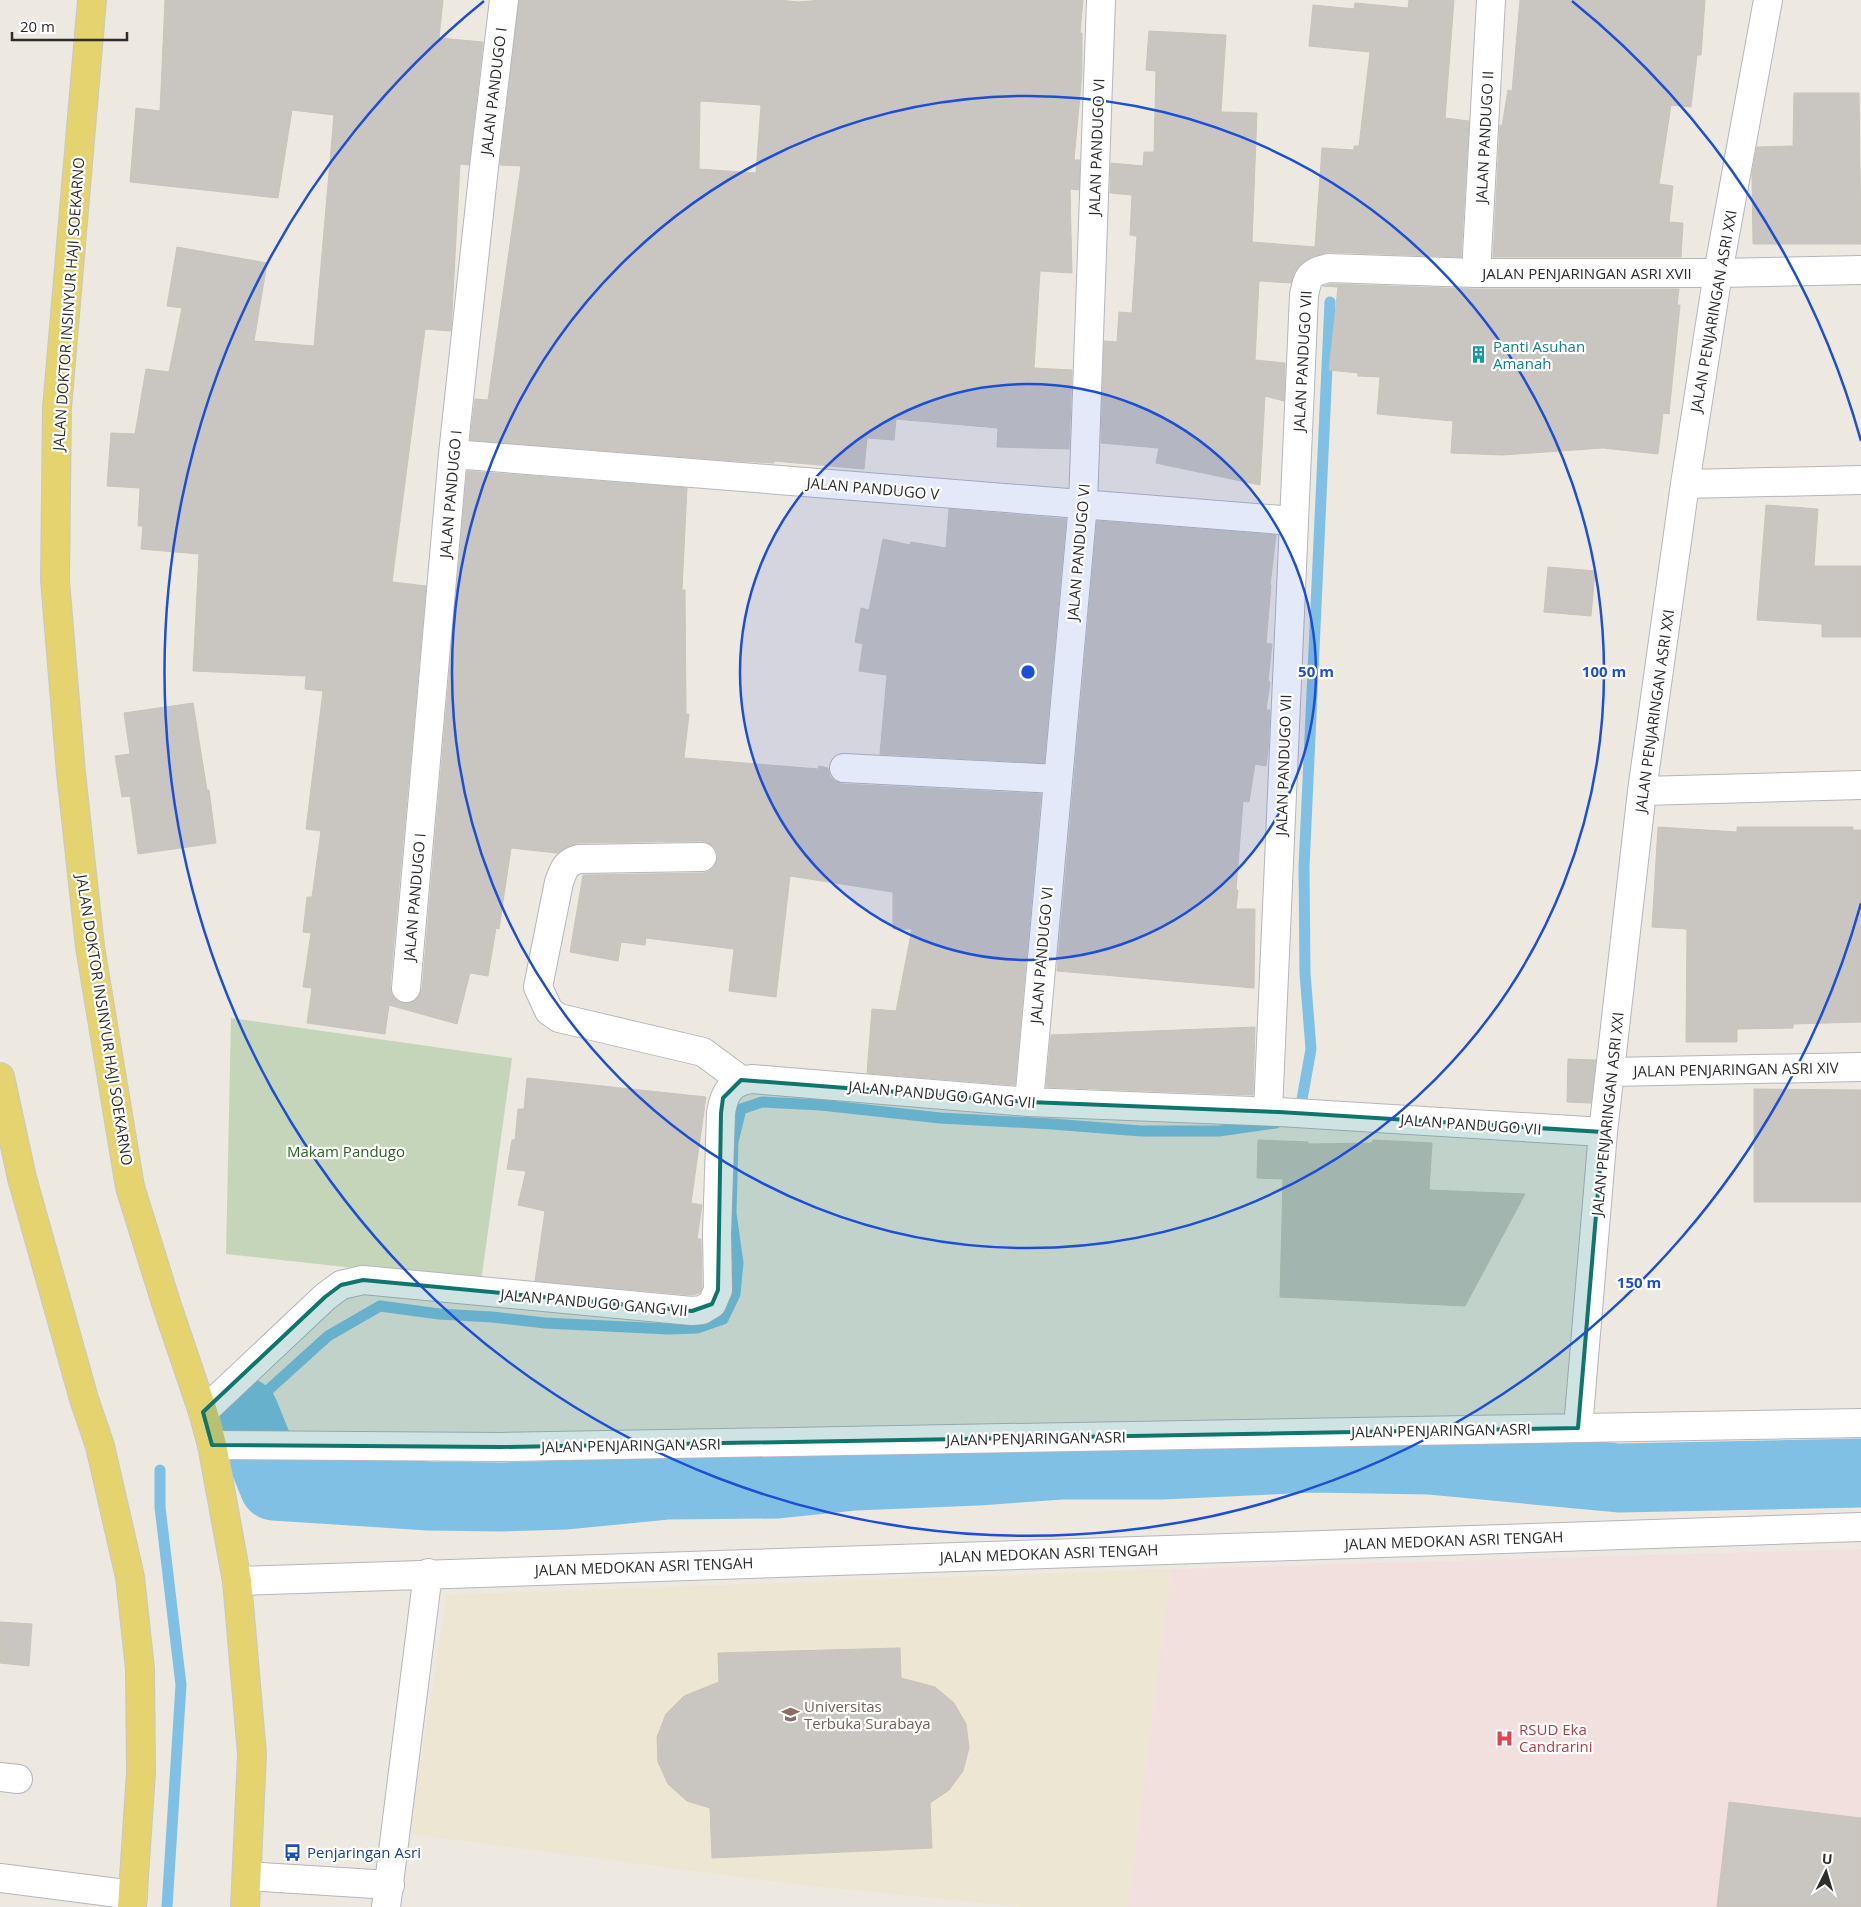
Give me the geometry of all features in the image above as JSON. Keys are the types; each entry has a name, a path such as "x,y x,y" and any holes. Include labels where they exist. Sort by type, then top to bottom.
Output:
{"main road":[{"name":"JALAN DOKTOR INSINYUR HAJI SOEKARNO","path":"92,0 57,408 55,580 71,773 90,947 130,1187 212,1445 237,1581 252,1754 245,1907"},
{"path":"0,1077 22,1178 84,1399 100,1446 130,1577 140,1669 141,1772 132,1901"}],"street":[{"name":"JALAN PANDUGO I","path":"406,988 453,454 504,0"},
{"name":"JALAN PANDUGO VI","path":"1029,1102 1083,504 1101,0"},
{"name":"JALAN PANDUGO II","path":"1476,273 1491,0"},
{"name":"JALAN PENJARINGAN ASRI XXI","path":"1578,1428 1603,1132 1642,791 1685,484 1718,274 1768,0"},
{"name":"JALAN PENJARINGAN ASRI XVII","path":"1314,272 1328,268 1476,273 1718,274 1861,270"},
{"name":"JALAN PANDUGO VII","path":"1314,272 1306,282 1304,295 1293,521 1274,1111 1603,1132"},
{"name":"JALAN PANDUGO V","path":"453,454 1293,521"},
{"path":"1685,484 1861,480"},
{"path":"844,768 1057,780"},
{"path":"1642,791 1861,785"},
{"path":"702,857 580,858 570,862 559,882 538,987 549,1010 559,1018 703,1052 741,1080"},
{"name":"JALAN PENJARINGAN ASRI XIV","path":"1610,1072 1861,1067"},
{"name":"JALAN PANDUGO GANG VII","path":"203,1412 325,1297 341,1285 363,1280 692,1311 702,1310 712,1304 718,1290 716,1233 721,1112 723,1098 735,1083 741,1080 752,1079 1029,1102 1274,1111"},
{"name":"JALAN PENJARINGAN ASRI","path":"212,1445 520,1447 1861,1422"},
{"name":"JALAN MEDOKAN ASRI TENGAH","path":"237,1581 428,1573 1861,1527"},
{"path":"247,1876 388,1896 428,1573"},
{"path":"0,1878 132,1901"}],"highlighted area":[{"path":"741,1080 1029,1102 1279,1112 1603,1132 1578,1428 501,1447 212,1445 203,1412 325,1297 341,1285 363,1280 692,1311 712,1304 718,1290 721,1113 723,1098"}],"shaded area":[{"name":"RSUD Eka Candrarini","path":"1861,1549 1861,1907 1128,1907 1171,1569"},
{"name":"Universitas Terbuka Surabaya","path":"1171,1569 1128,1907 1023,1907 811,1886 409,1834 447,1595"}],"green space":[{"name":"Makam Pandugo","path":"231,1018 512,1058 481,1282 226,1254"}],"building":[{"path":"165,0 443,0 439,38 483,42 469,165 460,164 451,331 425,329 392,582 426,586 390,987 392,995 397,1001 404,1003 412,1002 418,997 422,989 467,471 687,488 682,590 685,590 686,714 689,714 684,758 818,769 819,766 828,768 830,776 835,781 843,784 1041,794 1015,1085 867,1073 872,1009 896,1011 912,929 893,929 893,892 790,876 776,997 729,991 734,949 646,938 645,945 621,942 618,961 570,952 583,875 703,873 710,871 715,865 718,856 716,849 702,841 578,843 557,853 511,848 499,929 496,928 488,976 470,973 457,1024 389,1005 385,1034 307,1023 312,988 303,987 311,933 303,932 307,897 312,897 321,831 306,829 323,691 305,689 306,676 193,671 199,554 141,549 143,526 138,526 140,488 107,486 111,433 135,434 146,369 169,372 182,308 167,306 177,247 267,263 254,341 314,346 334,115 292,110 278,198 130,182 136,108 160,111"},
{"path":"519,0 778,0 799,2 821,0 1083,0 1080,33 1082,33 1082,74 1074,160 1080,160 1079,190 1070,189 1072,273 1040,271 1034,368 1072,370 1069,449 997,447 998,428 896,419 894,440 867,438 864,469 470,440 475,399 488,400 521,166 500,165","holes":["700,101 761,105 756,173 699,169"]},
{"path":"1409,0 1454,0 1445,118 1469,121 1461,257 1328,252 1311,257 1303,262 1295,271 1291,283 1259,281 1255,360 1285,363 1284,401 1265,396 1260,485 1156,463 1159,448 1101,443 1104,341 1117,342 1119,312 1132,313 1137,236 1130,235 1132,195 1110,193 1111,163 1143,166 1144,152 1154,152 1156,71 1146,70 1149,31 1226,35 1221,112 1257,113 1252,242 1315,247 1322,148 1354,150 1354,146 1359,146 1370,52 1309,46 1313,5 1354,9 1355,3 1408,8"},
{"path":"1520,0 1705,0 1701,55 1697,55 1691,107 1671,105 1659,184 1673,186 1669,222 1683,223 1681,257 1493,257 1500,125 1502,126 1508,90 1512,91"},
{"path":"1794,93 1859,93 1861,244 1753,244 1752,174 1757,147 1793,146"},
{"path":"1330,284 1476,289 1679,289 1677,305 1680,305 1669,414 1663,413 1658,454 1603,448 1503,455 1451,453 1453,421 1377,414 1380,377 1358,376 1358,373 1329,370 1338,287 1323,286"},
{"path":"1766,505 1818,509 1814,566 1861,566 1861,637 1822,637 1822,624 1757,620"},
{"path":"949,509 1066,519 1044,763 880,754 887,675 859,671 863,644 855,642 861,608 869,610 883,539 910,545 911,542 946,548"},
{"path":"1097,521 1276,535 1266,643 1272,644 1266,710 1270,710 1268,751 1266,766 1255,764 1249,802 1243,801 1236,890 1238,890 1236,909 1255,909 1254,988 1057,971"},
{"path":"1548,567 1595,571 1591,616 1544,612"},
{"path":"193,703 207,790 209,790 216,843 138,854 130,796 122,797 115,756 130,754 124,713"},
{"path":"1658,827 1737,832 1737,827 1853,827 1853,830 1861,830 1861,1022 1793,1024 1793,1028 1737,1029 1737,1042 1686,1042 1687,929 1652,927"},
{"path":"1255,1027 1253,1095 1046,1087 1051,1035"},
{"path":"1568,1059 1596,1060 1591,1103 1567,1102"},
{"path":"527,1078 706,1097 691,1203 702,1205 697,1239 701,1239 702,1288 700,1293 692,1295 535,1281 545,1211 518,1205 526,1171 507,1169 512,1140 515,1140 518,1109 524,1109"},
{"path":"1754,1089 1861,1090 1861,1202 1754,1202"},
{"path":"1258,1140 1308,1142 1308,1144 1372,1143 1373,1140 1432,1143 1429,1190 1525,1194 1465,1306 1280,1297 1283,1179 1257,1178"},
{"path":"0,1622 32,1624 29,1666 0,1663"},
{"path":"900,1648 901,1678 935,1687 954,1703 966,1724 969,1748 963,1771 949,1790 930,1803 932,1848 712,1858 710,1808 687,1801 668,1784 658,1762 657,1737 666,1714 684,1696 719,1682 718,1653"},
{"path":"1729,1802 1861,1818 1861,1907 1717,1907"}],"waterway":[{"path":"1295,1110 1301,1105 1311,1049 1305,973 1304,867 1330,302"},
{"path":"244,1412 328,1336 380,1306 439,1314 545,1323 668,1329 697,1328 723,1319 735,1294 738,1263 731,1213 733,1142 741,1109 762,1102 821,1105 940,1118 1141,1131 1219,1131 1276,1123"},
{"path":"244,1412 274,1486 429,1496 501,1497 566,1495 668,1485 777,1484 855,1476 977,1471 1060,1465 1161,1465 1312,1458 1429,1460 1619,1478 1861,1473"},
{"path":"160,1470 160,1507 181,1685 167,1907"}],"place":[{"name":"Panti Asuhan Amanah","path":"1479,355"},
{"name":"Universitas Terbuka Surabaya","path":"790,1715"},
{"name":"RSUD Eka Candrarini","path":"1505,1738"},
{"name":"Penjaringan Asri","path":"293,1852"}]}
